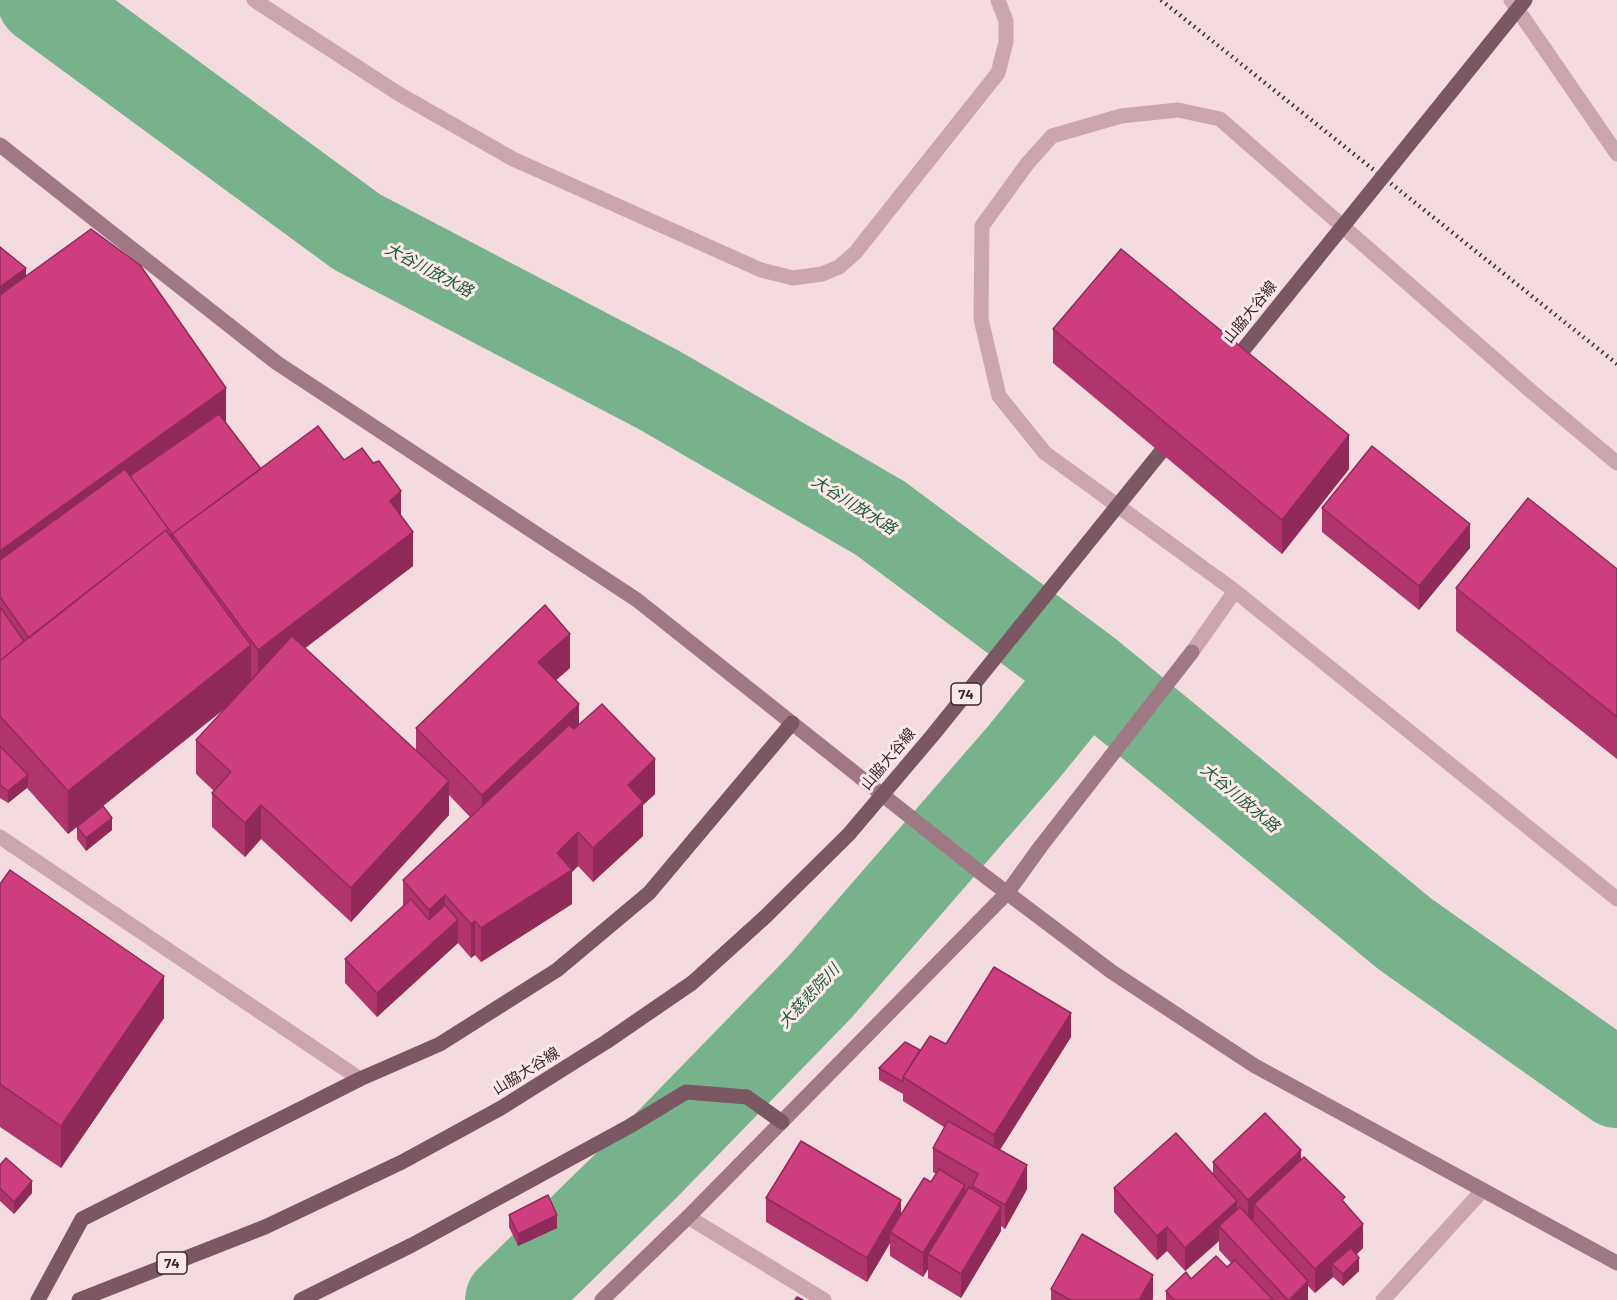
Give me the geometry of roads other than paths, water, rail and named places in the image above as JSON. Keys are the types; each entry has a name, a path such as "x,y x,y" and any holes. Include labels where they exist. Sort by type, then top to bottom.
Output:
{"main road":[{"name":"山脇大谷線","path":"1225,372 1525,0"},
{"name":"山脇大谷線","path":"79,1300 265,1227 402,1162 501,1108 606,1042 692,983 765,917 849,834 932,736 1180,428"},
{"path":"38,1300 82,1219 360,1079 440,1044 557,970 649,893 792,723"},
{"path":"301,1300 412,1245 630,1126 686,1092 747,1097 782,1122"}],"street":[{"path":"254,0 399,94 513,159 760,270 793,278 822,274 839,267 855,253 998,73 1006,42 1006,21 998,0"},
{"path":"1511,0 1617,154"},
{"path":"1617,463 1532,392 1220,119 1178,110 1121,116 1052,136 1027,164 982,226 981,319 999,396 1045,453 1235,591 1617,899"},
{"path":"0,145 277,363 637,600 986,877 1112,972 1256,1066 1617,1263"},
{"path":"602,1300 688,1217 1007,893 1192,652 1235,591"},
{"path":"0,837 360,1079"},
{"path":"1383,1300 1482,1191"},
{"path":"688,1217 824,1300"}],"waterway":[{"name":"大谷川放水路","path":"41,0 357,232 659,390 880,518 1088,673 1405,934 1617,1084"},
{"name":"大慈悲院川","path":"509,1300 644,1168 820,987 1023,753 1088,673"}],"railway":[{"path":"1161,0 1617,364"}]}
